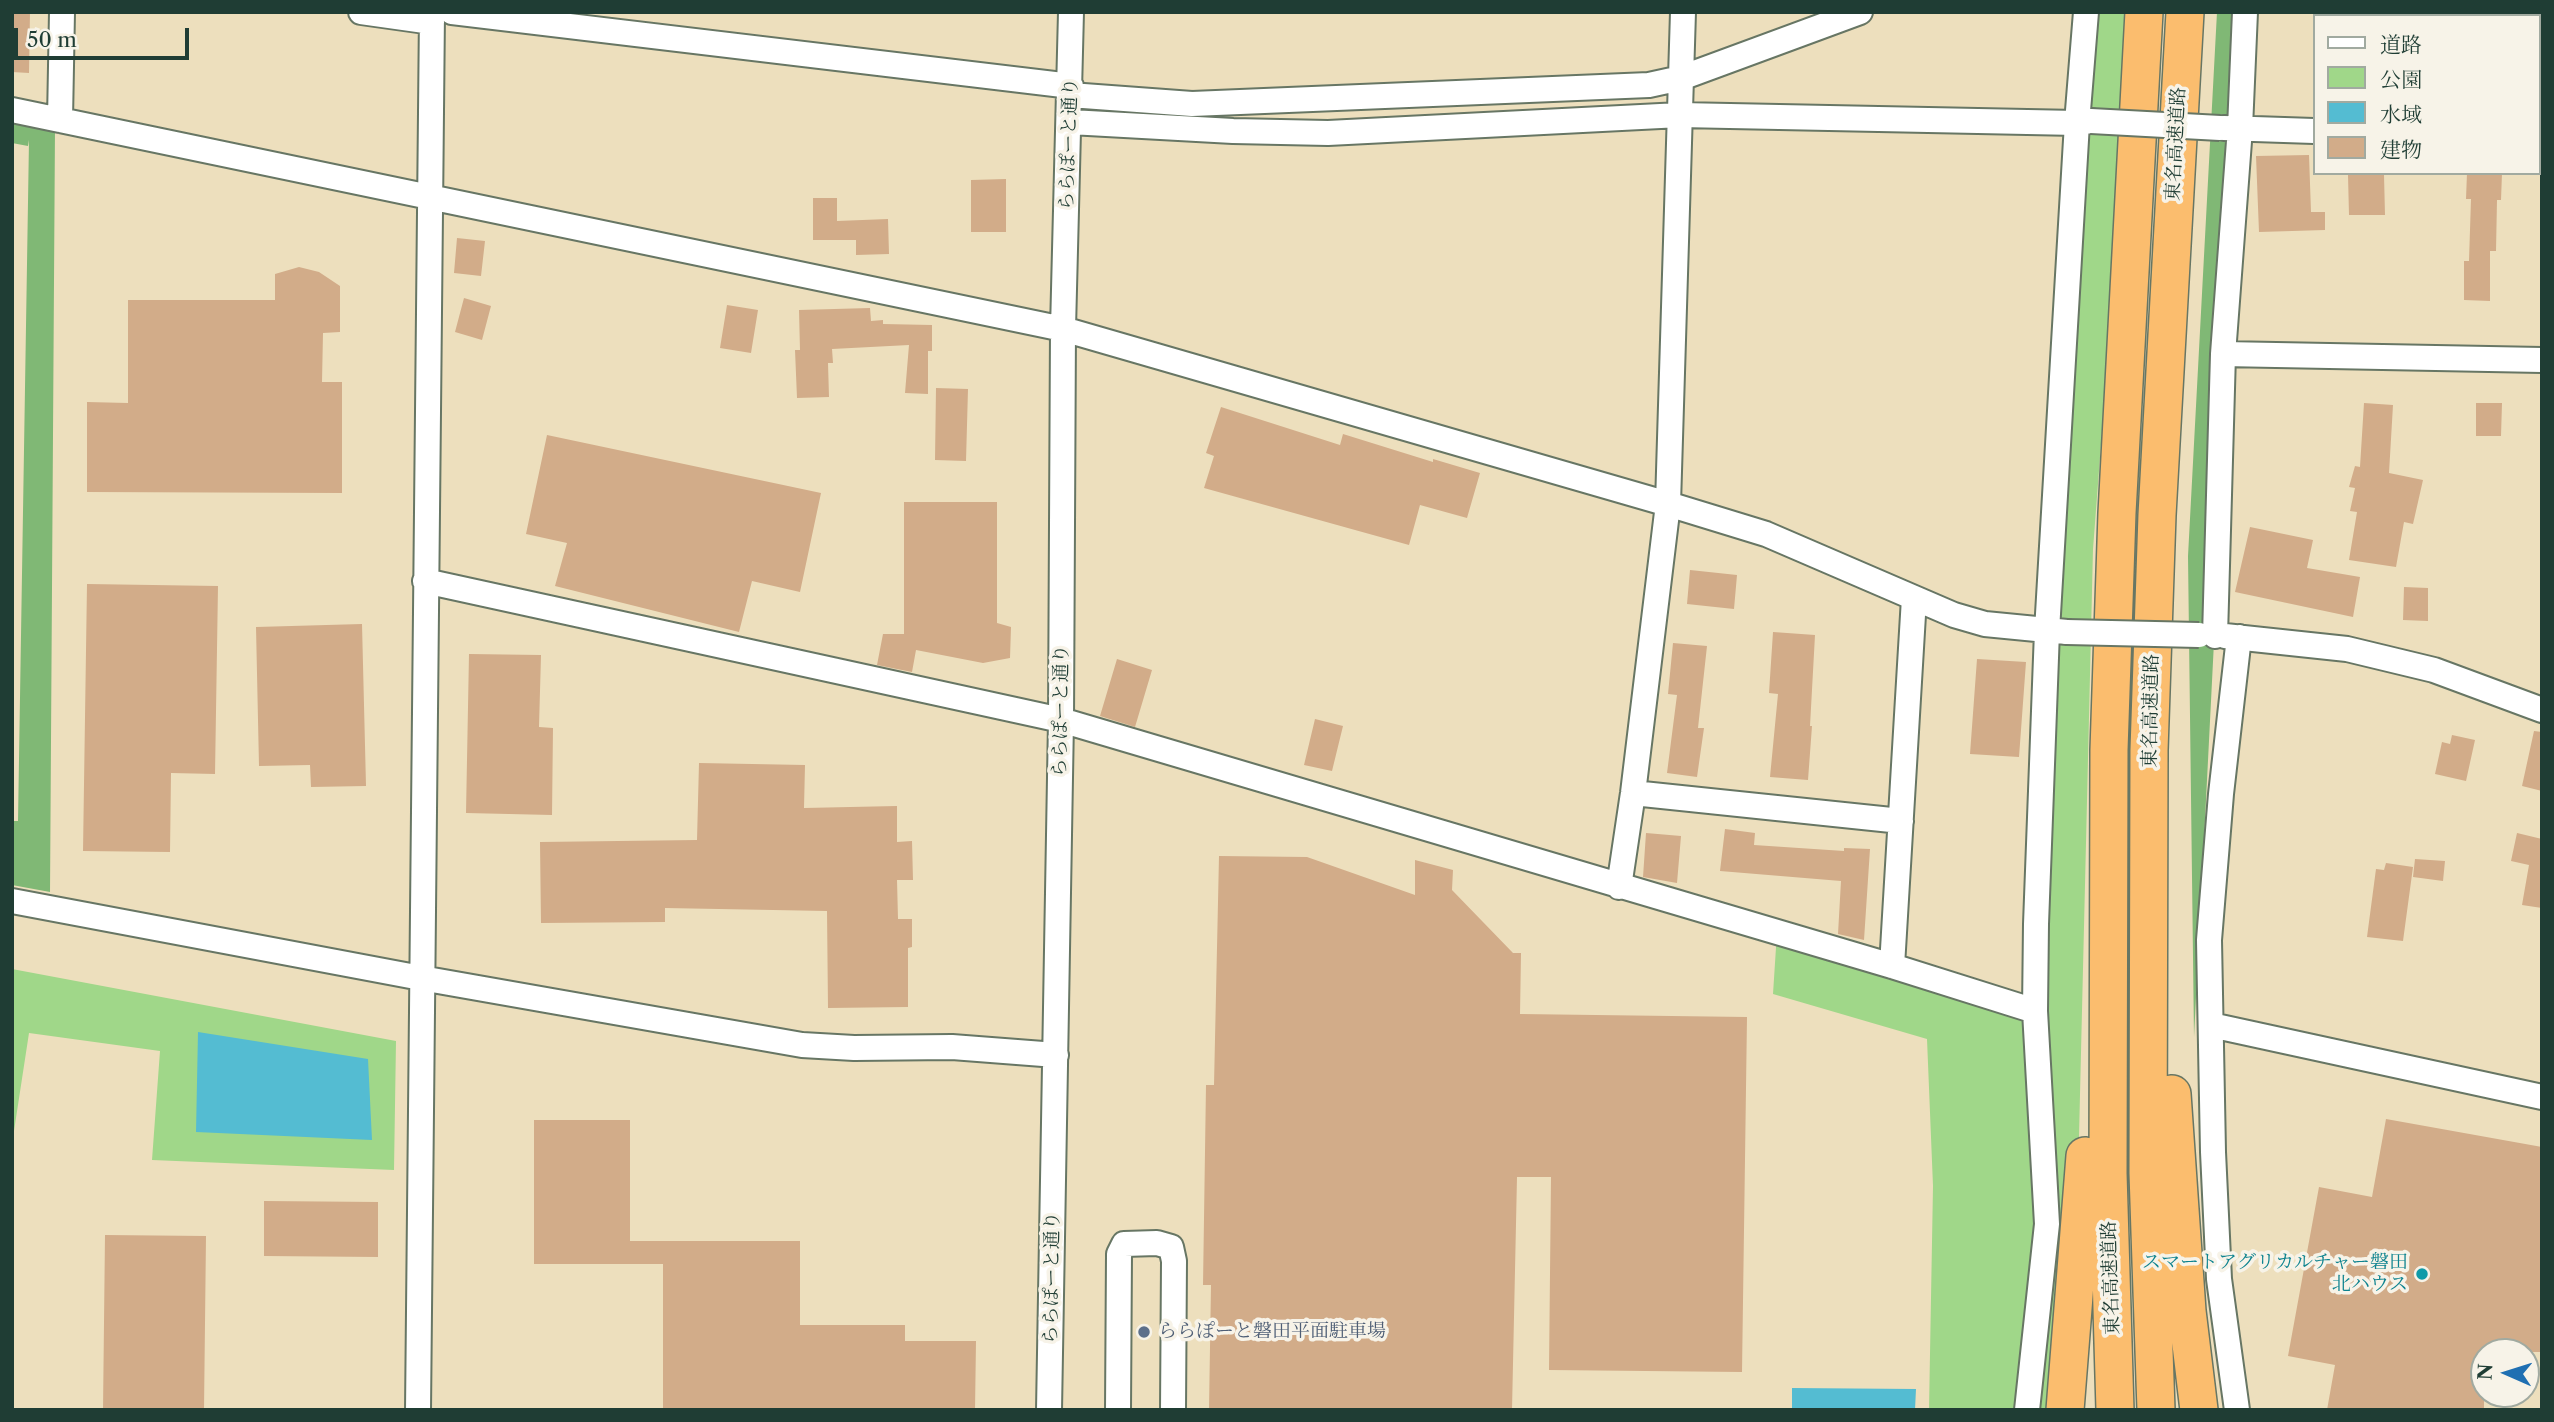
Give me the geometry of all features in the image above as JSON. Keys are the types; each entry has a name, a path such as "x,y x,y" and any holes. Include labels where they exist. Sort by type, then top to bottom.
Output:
{"highway":[{"name":"東名高速道路","path":"2115,1410 2108,1173 2109,750 2117,513 2144,12"},
{"name":"東名高速道路","path":"2156,1410 2148,1173 2149,751 2157,515 2185,12"},
{"path":"2065,1410 2083,1209 2109,750"},
{"path":"2149,751 2163,909 2174,1143 2187,1311 2199,1410"}],"street":[{"path":"60,120 62,12"},
{"path":"360,12 439,15 1192,104 1649,85 1681,78 1860,12"},
{"name":"ららぽーと通り","path":"1049,1410 1062,720 1063,329 1071,12"},
{"path":"1619,887 1668,504 1683,12"},
{"path":"2027,1410 2047,1224 2035,1012 2036,923 2057,631 2084,122 2086,12"},
{"path":"2207,636 2223,354 2230,128 2245,12"},
{"path":"418,1410 429,198 439,15"},
{"path":"12,110 1063,329 1766,534 1954,615 1985,624 2057,631 2239,637 2359,652 2434,670 2542,710"},
{"path":"1070,122 1328,133 1680,114 2084,122 2312,131"},
{"path":"2223,354 2542,360"},
{"path":"425,581 1062,720 1892,966 2035,1012"},
{"path":"1892,966 1914,598"},
{"path":"2237,1410 2219,1279 2213,1152 2210,940 2221,794 2239,637"},
{"path":"1633,793 1901,821"},
{"path":"12,901 421,978 802,1045 853,1048 953,1047 1056,1055"},
{"path":"2211,1025 2542,1097"},
{"path":"1118,1410 1119,1254 1124,1244 1157,1243 1171,1247 1174,1261 1173,1410"}],"green space":[{"path":"2092,12 2134,12 2093,549 2078,1178 2062,1410 1929,1410 1933,1186 1927,1039 1773,994 1777,932 2035,1011"},
{"path":"2217,12 2251,12 2240,128 2194,1037 2188,556"},
{"path":"12,120 55,128 50,892 12,885 12,821 18,821 29,140 28,146 12,143"},
{"path":"12,969 396,1041 394,1170 152,1160 160,1051 29,1033 12,1144"}],"water":[{"path":"198,1032 368,1059 372,1140 196,1132"},
{"path":"1792,1388 1916,1389 1915,1410 1792,1410"}],"building":[{"path":"12,12 30,12 29,73 12,72"},
{"path":"2309,155 2311,212 2325,212 2325,230 2259,232 2256,156"},
{"path":"2348,175 2384,175 2385,215 2349,215"},
{"path":"2467,175 2502,175 2501,200 2497,200 2496,251 2490,251 2490,301 2464,300 2464,261 2469,261 2471,199 2466,199"},
{"path":"1006,179 1006,232 971,232 971,180"},
{"path":"813,198 837,198 837,221 888,219 889,254 856,255 856,240 813,240"},
{"path":"457,238 485,241 481,276 454,273"},
{"path":"299,267 319,272 340,286 340,332 323,333 322,382 342,382 342,493 87,492 87,402 128,403 128,300 275,300 275,274"},
{"path":"464,298 491,306 482,340 455,332"},
{"path":"727,305 758,310 751,353 720,348"},
{"path":"870,308 871,321 883,320 883,324 932,325 932,351 928,351 928,394 905,393 909,345 832,349 833,363 828,363 829,397 797,398 795,350 800,350 799,310"},
{"path":"936,388 968,389 966,461 935,460"},
{"path":"2364,403 2393,405 2389,473 2423,480 2413,524 2404,522 2396,567 2349,560 2357,512 2350,511 2355,488 2349,487 2355,466 2360,467"},
{"path":"2476,403 2502,403 2501,436 2476,436"},
{"path":"1221,407 1340,445 1343,434 1433,462 1433,459 1480,473 1467,518 1420,505 1409,545 1204,488 1214,456 1206,453"},
{"path":"547,435 821,493 800,592 752,581 739,632 555,586 567,543 526,534"},
{"path":"904,502 997,502 997,623 1011,627 1010,658 983,663 916,650 912,672 877,665 883,634 904,634"},
{"path":"2250,527 2313,540 2307,568 2360,577 2353,617 2235,592"},
{"path":"1690,570 1737,575 1734,609 1687,604"},
{"path":"87,584 218,586 215,774 171,773 170,852 83,851"},
{"path":"2404,587 2428,588 2428,621 2403,620"},
{"path":"362,624 366,786 311,787 310,765 259,766 256,627"},
{"path":"1773,632 1815,635 1808,780 1770,777 1778,694 1769,693"},
{"path":"1673,643 1707,646 1698,728 1704,728 1697,777 1667,773 1677,695 1668,694"},
{"path":"469,654 541,655 539,727 553,728 552,815 466,813"},
{"path":"1117,659 1152,670 1135,727 1100,716"},
{"path":"1977,659 2026,662 2019,757 1970,754"},
{"path":"1315,719 1343,726 1332,771 1304,765"},
{"path":"2534,731 2542,732 2542,791 2522,786"},
{"path":"2452,735 2475,740 2466,781 2435,774 2442,742 2450,744"},
{"path":"699,763 805,765 804,808 897,806 897,842 912,841 913,880 897,880 898,919 912,919 912,947 908,948 908,1007 828,1008 827,911 665,908 665,922 541,923 540,842 697,840"},
{"path":"1725,829 1755,833 1754,845 1844,851 1844,848 1870,849 1864,940 1838,934 1841,881 1720,871"},
{"path":"1646,833 1681,836 1677,883 1643,877"},
{"path":"2517,833 2542,839 2542,908 2522,905 2529,865 2511,861"},
{"path":"1219,856 1307,857 1415,895 1415,860 1453,870 1452,890 1513,953 1521,953 1520,1014 1747,1017 1742,1372 1549,1370 1551,1177 1517,1177 1512,1410 1209,1410 1211,1285 1203,1285 1206,1085 1214,1085"},
{"path":"2415,859 2445,861 2443,881 2413,877"},
{"path":"2386,863 2413,867 2403,941 2367,937 2376,869 2384,870"},
{"name":"スマートアグリカルチャー磐田 北ハウス","path":"2386,1119 2542,1147 2542,1352 2540,1338 2470,1338 2470,1408 2484,1410 2327,1410 2335,1365 2288,1356 2319,1187 2372,1197"},
{"path":"534,1120 630,1120 630,1241 800,1241 800,1325 905,1325 905,1341 976,1341 975,1410 663,1410 663,1264 534,1264"},
{"path":"264,1201 378,1202 378,1257 264,1256"},
{"path":"105,1235 206,1236 204,1410 103,1410"}],"place":[{"name":"スマートアグリカルチャー磐田 北ハウス","path":"2422,1274"},
{"name":"ららぽーと磐田平面駐車場","path":"1144,1332"}]}
